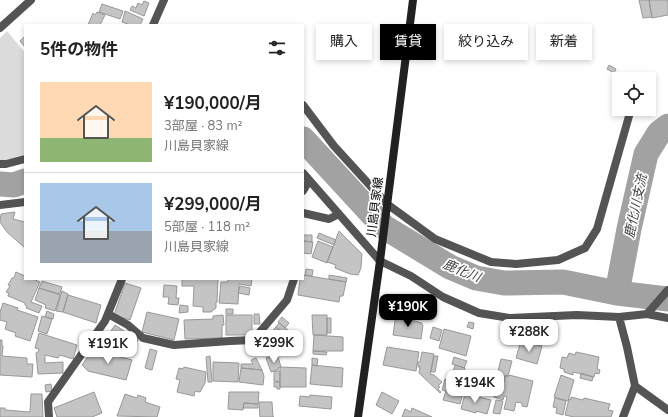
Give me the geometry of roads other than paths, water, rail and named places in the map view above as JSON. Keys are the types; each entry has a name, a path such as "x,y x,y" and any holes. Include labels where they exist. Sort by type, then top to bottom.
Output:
{"main road":[{"name":"川島貝家線","path":"358,417 380,261 413,0"}],"street":[{"path":"0,28 31,0"},
{"path":"153,24 164,0"},
{"path":"304,106 334,146 387,204 435,239 491,262 516,264 558,260 585,248 597,229 629,116"},
{"path":"0,164 6,164 24,158"},
{"path":"304,174 380,261 411,276 443,297 479,313 510,318 577,315 619,317 648,314 668,318"},
{"path":"304,189 309,181"},
{"path":"0,205 24,202"},
{"path":"304,215 329,219 339,214"},
{"path":"49,417 48,402 105,321 122,280"},
{"path":"108,314 128,325 144,338 174,345 230,340 253,340 287,300 294,280"},
{"path":"648,314 668,290"},
{"path":"619,317 635,386 623,417"},
{"path":"635,386 668,410"}],"waterway":[{"name":"鹿化川支流","path":"617,293 629,229 646,154 659,133 668,126"},
{"name":"鹿化川","path":"304,140 384,227 450,267 476,278 504,283 563,282 617,293 668,299"},
{"name":"鹿化川","path":"0,184 14,185 24,181"}]}
